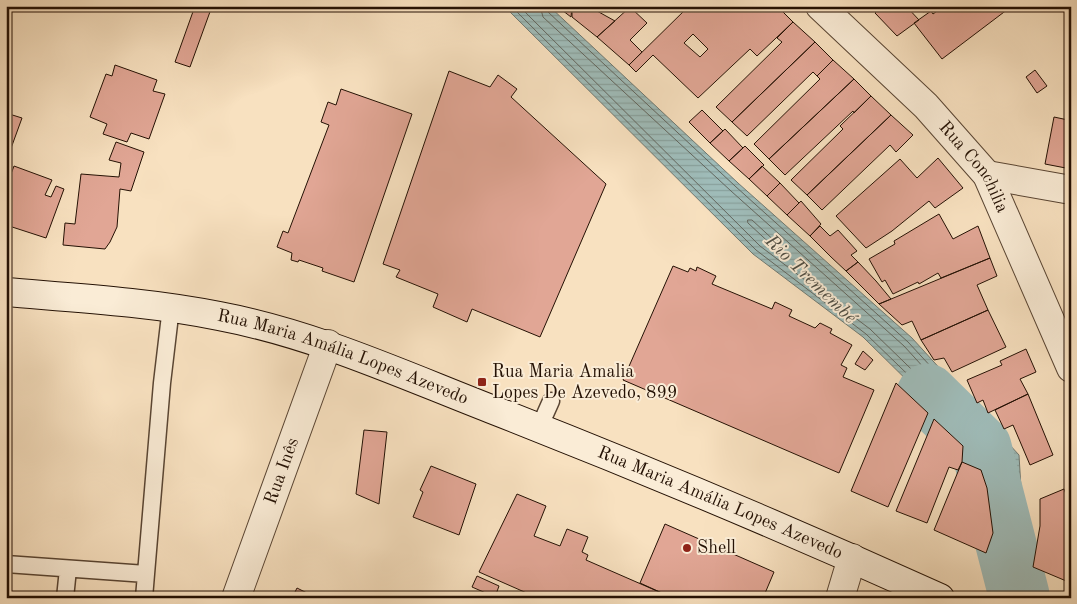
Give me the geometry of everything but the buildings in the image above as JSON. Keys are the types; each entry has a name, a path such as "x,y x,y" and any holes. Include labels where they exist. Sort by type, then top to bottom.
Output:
{"main road":[{"name":"Rua Conchilia","path":"820,6 926,106 987,175 1071,368"},
{"path":"987,175 1071,190"},
{"name":"Rua Maria Amália Lopes Azevedo","path":"6,292 171,308 220,316 328,344 539,428 852,558 940,598"},
{"name":"Rua Inês","path":"236,598 328,344"},
{"path":"840,598 852,558"}],"lane":[{"path":"144,598 162,383 171,308"},
{"path":"539,428 550,400"},
{"path":"6,564 146,574"},
{"path":"65,598 68,569"}],"water":[{"path":"504,6 549,6 738,183 912,338 1019,455 1026,572 993,564 998,524 992,464 863,337 753,254"}],"waterway":[{"name":"Rio Tremembé","path":"927,394 981,447 1019,595"}],"place":[{"name":"Rua Maria Amalia Lopes De Azevedo, 899","path":"482,382"},
{"name":"Shell","path":"687,548"}]}
